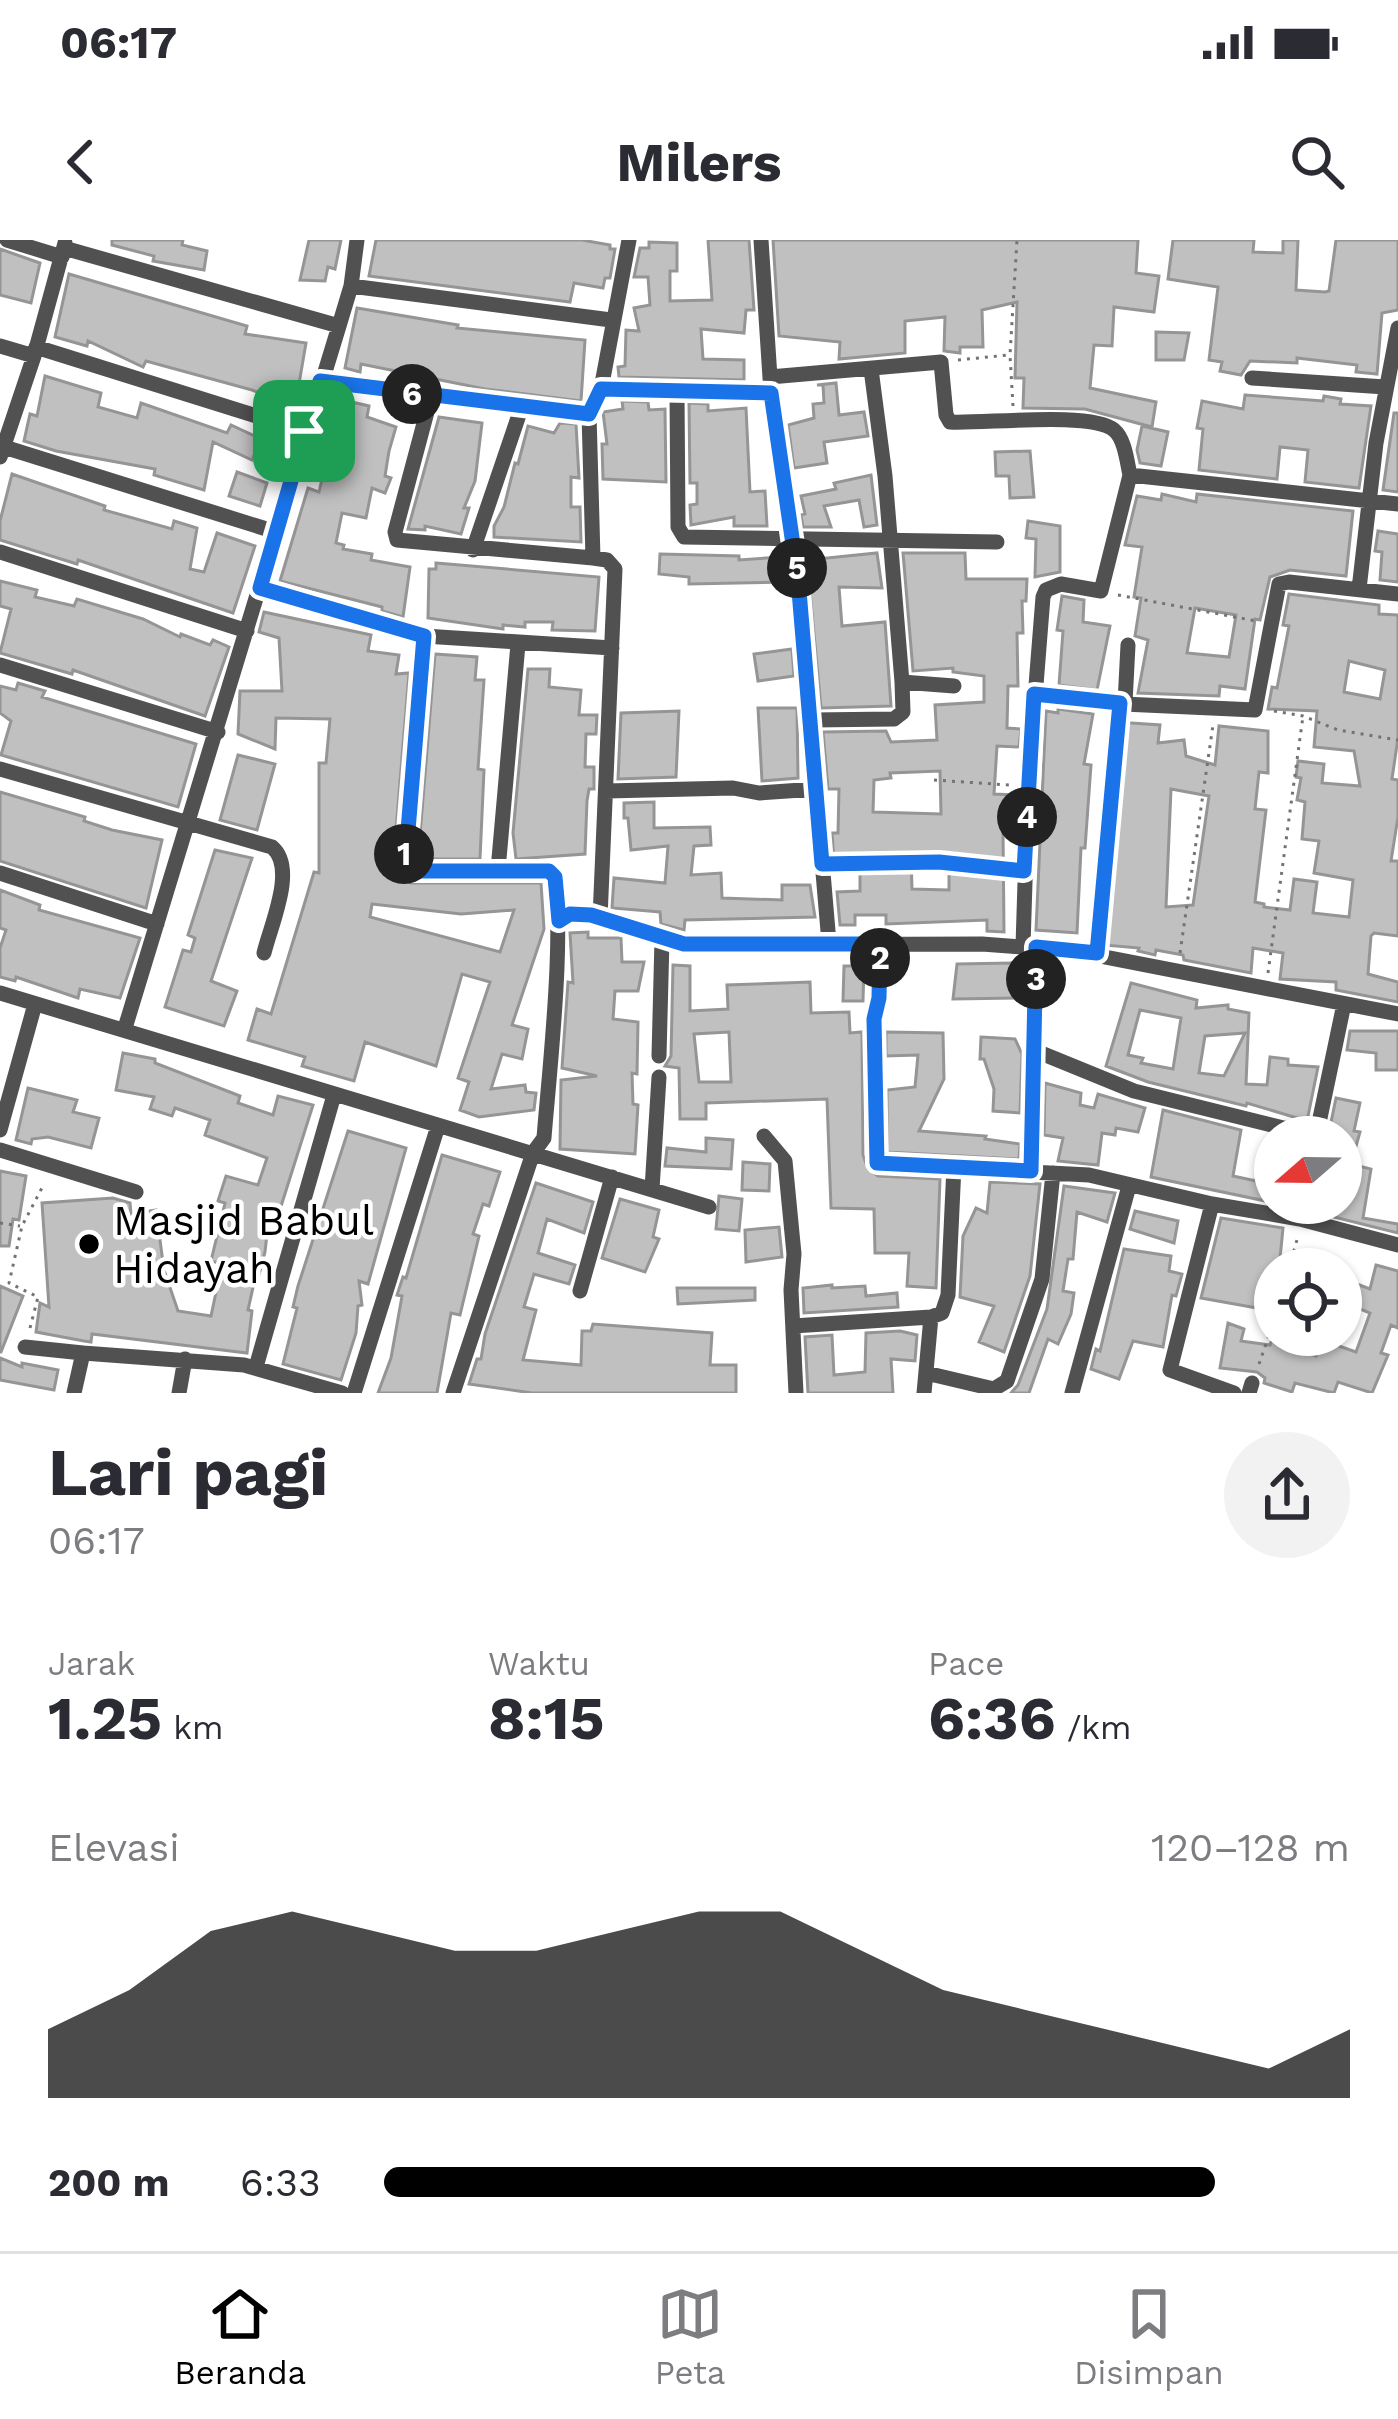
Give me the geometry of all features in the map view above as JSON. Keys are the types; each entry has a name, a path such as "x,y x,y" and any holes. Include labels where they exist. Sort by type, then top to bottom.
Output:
{"street":[{"path":"7,240 64,248 339,326"},
{"path":"125,1028 351,286 356,240"},
{"path":"593,558 589,414 601,389 629,240"},
{"path":"761,240 770,385 794,540 829,944"},
{"path":"64,248 2,452 276,532"},
{"path":"351,286 611,320"},
{"path":"1360,589 1385,387 1398,328"},
{"path":"0,346 35,351 304,431"},
{"path":"601,389 677,392 770,385 941,362 950,422 1014,419 1104,425 1119,436 1130,475 1101,591 1061,584 1046,590 1034,694 1024,871 1036,1052 1031,1171"},
{"path":"812,720 898,718 904,706 871,369"},
{"path":"1252,378 1385,387"},
{"path":"320,381 589,414"},
{"path":"677,392 678,527 682,535 997,542"},
{"path":"431,397 394,532 397,541 607,560 616,575 600,918"},
{"path":"473,550 522,406"},
{"path":"1130,475 1398,504"},
{"path":"0,552 248,631"},
{"path":"1034,694 1215,711 1255,710 1276,589 1283,582 1398,594"},
{"path":"260,588 424,636 611,648"},
{"path":"424,636 405,867 411,871 551,872 559,921 544,1138 533,1153 453,1393"},
{"path":"498,870 518,644"},
{"path":"1122,703 1128,645"},
{"path":"0,664 218,732"},
{"path":"902,682 954,686"},
{"path":"0,769 272,847 284,868 264,953"},
{"path":"606,791 816,789"},
{"path":"0,873 157,924"},
{"path":"559,921 570,914 600,918 662,939 701,945 1030,947 1097,953 1398,1014"},
{"path":"659,1056 662,939"},
{"path":"880,944 874,1019 876,1161 1089,1175 1212,1204 1254,1207"},
{"path":"0,993 709,1207"},
{"path":"0,1130 35,1004"},
{"path":"1320,1116 1344,1004"},
{"path":"1036,1052 1134,1091 1254,1121"},
{"path":"652,1189 658,1077"},
{"path":"256,1367 334,1096"},
{"path":"354,1393 438,1126"},
{"path":"764,1136 785,1161 794,1254 796,1393"},
{"path":"0,1150 136,1192"},
{"path":"793,1325 942,1313 948,1295 954,1166"},
{"path":"926,1373 994,1389 1007,1381 1042,1279 1053,1173"},
{"path":"580,1291 612,1178"},
{"path":"1072,1393 1129,1186"},
{"path":"1212,1204 1170,1370 1234,1393"},
{"path":"1338,1224 1398,1245"},
{"path":"924,1393 931,1317"},
{"path":"25,1347 256,1367 282,1385 342,1393"},
{"path":"74,1393 83,1353"},
{"path":"179,1393 185,1359"}],"path":[{"path":"1014,419 1010,355 1018,240"},
{"path":"941,362 1010,355"},
{"path":"1101,591 1270,623"},
{"path":"1097,953 1122,703"},
{"path":"1255,710 1304,716 1338,730 1398,740"},
{"path":"1178,968 1215,711"},
{"path":"1266,987 1304,716"},
{"path":"934,780 1028,786"},
{"path":"822,864 939,862 1024,871"},
{"path":"9,1283 22,1226 53,1167"},
{"path":"0,1222 22,1226"},
{"path":"0,1281 38,1297 25,1347"},
{"path":"1251,1388 1262,1356"}],"building":[{"path":"112,240 183,240 182,245 207,251 204,270 153,261 154,256 112,245"},
{"path":"309,240 341,240 335,269 328,267 325,281 300,280"},
{"path":"376,240 582,240 615,249 610,278 605,278 603,288 574,283 570,302 369,276"},
{"path":"708,240 749,240 754,310 746,310 744,333 701,329 703,359 744,360 744,380 619,377 618,367 625,366 626,330 639,331 634,308 650,305 648,277 634,277 640,248 649,248 649,242 677,243 670,301 712,300"},
{"path":"773,240 1138,240 1136,273 1159,276 1154,312 1114,307 1112,346 1094,345 1090,388 1156,402 1152,427 1085,409 1023,408 1024,378 1015,378 1017,302 982,310 983,347 960,347 960,353 944,351 945,317 905,321 905,353 839,359 840,342 779,336"},
{"path":"1173,240 1254,240 1253,252 1283,253 1283,240 1298,240 1296,290 1325,292 1329,291 1336,240 1398,240 1398,310 1382,313 1377,374 1356,372 1357,365 1297,358 1297,363 1250,361 1241,375 1220,371 1222,362 1209,360 1218,287 1168,279"},
{"path":"0,249 40,263 31,303 0,295"},
{"path":"69,274 247,326 245,334 306,343 295,407 146,361 143,367 88,341 87,346 55,337"},
{"path":"357,308 457,328 585,340 581,401 485,389 361,364 360,372 345,368"},
{"path":"1156,332 1189,333 1184,360 1156,360"},
{"path":"45,376 101,393 98,407 137,418 141,403 227,433 231,425 261,439 252,460 213,442 204,490 154,475 155,469 56,451 24,441 30,414 37,416"},
{"path":"836,383 839,415 864,412 868,436 824,442 827,463 794,468 788,425 814,418 813,404 824,403 823,385 817,385"},
{"path":"1245,395 1323,401 1324,396 1341,399 1340,404 1371,406 1359,488 1305,482 1308,450 1280,447 1277,479 1199,470 1203,429 1197,428 1202,401 1243,409"},
{"path":"330,397 369,406 367,417 396,427 385,493 372,488 366,518 342,513 336,543 344,545 343,549 372,554 371,560 410,567 403,617 382,611 382,607 280,581 308,488 319,492 334,428 324,426"},
{"path":"622,401 648,402 649,410 665,409 666,482 603,479 602,444 607,444 603,412 623,409"},
{"path":"689,403 708,404 708,411 746,408 750,492 765,491 767,526 734,526 734,517 691,525 690,505 697,504 697,483 690,483"},
{"path":"1394,413 1398,413 1398,492 1383,490"},
{"path":"439,417 482,423 475,481 464,508 469,508 461,534 425,526 425,530 408,529"},
{"path":"560,423 576,424 579,478 571,477 571,507 580,507 581,542 494,537 528,426 554,433"},
{"path":"1142,426 1168,432 1161,466 1140,463 1137,450"},
{"path":"1030,451 1034,497 1010,498 1009,476 996,476 995,452"},
{"path":"237,472 267,483 260,506 229,496"},
{"path":"12,474 105,506 104,510 172,529 174,521 197,528 190,569 204,572 217,533 255,546 233,613 78,560 77,564 0,540"},
{"path":"871,475 877,525 864,527 859,500 824,506 831,527 803,527 801,496"},
{"path":"1162,494 1196,502 1197,494 1353,511 1346,576 1290,570 1270,577 1260,620 1255,619 1245,689 1220,686 1219,696 1138,693 1148,640 1135,636 1141,598 1134,597 1142,547 1125,545 1137,496 1161,500","holes":["1195,608 1236,615 1229,657 1187,653"]},
{"path":"1028,521 1060,526 1060,572 1035,577 1036,539 1026,538"},
{"path":"1378,531 1398,534 1398,582 1380,580 1382,552 1375,551"},
{"path":"877,553 882,588 839,587 842,626 885,622 891,706 821,708 807,560"},
{"path":"903,553 965,553 966,579 1027,579 1023,633 1017,633 1018,686 1008,686 1007,728 1021,729 1019,747 997,746 994,794 1016,795 1015,829 1003,829 1004,932 987,931 987,920 886,924 886,915 855,915 855,925 840,925 837,892 860,891 860,861 834,861 832,833 838,833 839,789 828,789 823,732 886,731 891,742 937,740 935,705 984,702 984,676 953,672 953,668 913,671","holes":["940,771 941,814 873,812 874,780 891,778 890,773","911,855 949,855 949,890 912,889"]},
{"path":"660,554 739,556 739,560 781,557 786,582 689,584 689,577 659,574"},
{"path":"436,563 599,577 595,631 552,630 553,622 503,625 503,629 428,618 429,569 436,569"},
{"path":"0,581 37,590 35,597 74,606 77,599 143,619 180,637 210,645 213,640 229,647 205,716 73,670 72,674 0,653 11,609 0,606"},
{"path":"1289,594 1379,605 1379,614 1398,615 1398,738 1392,779 1398,780 1398,817 1391,861 1398,861 1398,936 1371,936 1368,974 1398,982 1398,1002 1336,990 1336,982 1280,979 1283,953 1253,948 1251,973 1184,960 1183,955 1104,945 1116,818 1117,776 1113,776 1118,722 1160,725 1158,743 1184,740 1186,756 1215,765 1219,726 1268,731 1268,773 1259,772 1255,809 1266,810 1255,902 1290,910 1294,879 1317,882 1313,913 1349,917 1353,880 1314,873 1319,841 1302,839 1305,802 1297,800 1301,778 1296,777 1298,761 1324,764 1322,783 1360,786 1354,751 1314,747 1317,711 1268,709 1289,626 1283,625","holes":["1349,661 1385,670 1380,699 1344,692","1171,789 1209,796 1193,905 1166,907"]},
{"path":"1062,596 1084,600 1083,622 1110,626 1097,690 1059,685 1063,631 1057,630"},
{"path":"264,612 371,635 368,651 399,655 396,674 409,673 393,866 397,876 411,883 541,883 544,929 512,1025 528,1029 522,1059 502,1054 491,1089 525,1085 526,1092 536,1093 534,1110 479,1117 460,1110 469,1082 458,1078 490,982 462,974 436,1066 365,1042 354,1081 302,1066 305,1057 248,1040 257,1009 271,1014 314,872 319,873 319,763 326,763 330,719 276,718 275,749 238,734 240,691 282,691 279,638 259,632","holes":["372,904 461,914 514,910 500,952 370,917"]},
{"path":"792,649 794,676 758,681 754,654"},
{"path":"435,654 477,657 475,680 484,680 478,769 484,770 480,859 418,859"},
{"path":"528,669 550,669 549,687 581,690 579,715 597,715 596,734 586,734 585,767 594,767 594,789 589,789 587,801 585,854 516,859 513,833"},
{"path":"18,683 45,691 42,697 196,744 178,807 1,755 11,721 0,713 0,686 16,690"},
{"path":"758,708 797,708 798,778 762,781"},
{"path":"1058,709 1093,714 1084,764 1091,765 1077,933 1036,930 1046,711 1058,713"},
{"path":"679,711 676,777 618,779 621,713"},
{"path":"238,755 275,764 257,830 220,820"},
{"path":"0,792 85,817 84,821 112,830 162,840 146,908 0,861"},
{"path":"654,802 654,828 710,827 711,845 694,846 691,875 721,873 722,898 782,900 782,885 810,885 815,917 685,920 684,930 661,924 660,912 612,908 614,878 665,883 668,846 631,850 628,818 624,818 624,803"},
{"path":"215,850 252,858 211,981 237,991 224,1026 165,1007 183,950 191,952 195,938 188,935"},
{"path":"0,890 40,905 39,910 140,938 120,998 80,989 78,998 16,977 15,981 0,977 0,948 6,930 0,928"},
{"path":"588,932 588,938 621,938 622,962 644,962 638,991 615,991 613,1019 638,1022 637,1074 632,1073 633,1104 638,1105 635,1154 560,1149 561,1080 597,1076 562,1068 568,982 573,983 570,933"},
{"path":"957,964 1024,964 1023,998 953,999"},
{"path":"673,965 690,966 690,1011 728,1009 727,985 810,982 811,1013 849,1012 850,1033 862,1032 863,1155 868,1169 878,1176 940,1179 936,1288 907,1286 909,1253 875,1253 874,1209 831,1208 827,1099 706,1103 706,1119 680,1119 679,1068 665,1066 671,1056","holes":["729,1032 731,1082 699,1082 694,1034"]},
{"path":"844,966 864,966 863,1001 843,1001"},
{"path":"1131,983 1197,1000 1196,1008 1228,1005 1228,1009 1249,1013 1246,1084 1267,1085 1270,1057 1288,1059 1288,1065 1318,1067 1308,1116 1290,1116 1148,1082 1106,1066","holes":["1140,1010 1181,1018 1173,1069 1141,1063 1143,1058 1128,1055","1245,1033 1224,1076 1199,1073 1205,1036"]},
{"path":"1350,1031 1398,1031 1398,1070 1376,1070 1376,1053 1347,1050"},
{"path":"886,1032 943,1033 944,1079 919,1131 1020,1144 1019,1159 887,1152 887,1090 915,1087 918,1055 886,1056"},
{"path":"981,1037 1015,1039 1022,1054 1020,1113 993,1111 994,1089 984,1059 980,1059"},
{"path":"123,1053 155,1059 155,1063 240,1096 238,1103 273,1115 278,1096 313,1105 277,1219 269,1216 265,1252 248,1310 252,1311 247,1353 92,1334 91,1342 36,1332 40,1303 49,1307 42,1203 113,1198 130,1203 131,1214 156,1210 164,1270 178,1311 211,1316 222,1264 211,1261 225,1203 218,1201 226,1176 258,1185 267,1158 205,1135 210,1120 175,1108 172,1116 150,1109 154,1097 116,1090"},
{"path":"1045,1083 1081,1093 1080,1105 1094,1108 1098,1094 1145,1108 1138,1132 1116,1128 1115,1135 1102,1133 1098,1165 1058,1161 1063,1138 1044,1135"},
{"path":"28,1088 77,1100 73,1112 99,1118 91,1148 48,1137 32,1139 31,1144 16,1140"},
{"path":"1336,1098 1360,1103 1357,1116 1332,1116"},
{"path":"1163,1110 1241,1130 1233,1176 1254,1180 1254,1199 1151,1177"},
{"path":"348,1131 406,1148 368,1284 359,1281 362,1305 341,1380 283,1364 298,1286"},
{"path":"706,1138 733,1140 731,1169 665,1166 667,1148 706,1152"},
{"path":"442,1155 500,1172 473,1234 479,1236 460,1315 451,1313 437,1393 378,1393 391,1358 402,1296 397,1295"},
{"path":"743,1162 770,1164 769,1191 742,1190"},
{"path":"1362,1167 1371,1169 1363,1218 1398,1224 1398,1233 1362,1224"},
{"path":"0,1171 26,1176 9,1246 0,1246"},
{"path":"990,1182 1040,1184 1030,1276 1004,1352 979,1342 994,1306 960,1297 963,1236 976,1208 987,1213"},
{"path":"536,1183 593,1202 584,1233 547,1219 538,1253 575,1265 569,1284 534,1274 524,1307 536,1310 523,1360 581,1365 582,1331 591,1331 593,1324 712,1333 710,1365 736,1365 736,1393 532,1393 469,1384"},
{"path":"1064,1186 1115,1193 1107,1222 1077,1212 1073,1259 1068,1259 1063,1291 1074,1293 1071,1314 1058,1344 1048,1339 1029,1393 1011,1393 1047,1309"},
{"path":"719,1196 742,1199 739,1231 716,1229"},
{"path":"620,1199 659,1210 653,1237 659,1239 645,1272 602,1258"},
{"path":"1135,1211 1178,1221 1174,1243 1130,1229"},
{"path":"1221,1218 1283,1228 1281,1248 1254,1248 1254,1307 1201,1298"},
{"path":"779,1227 782,1257 746,1262 745,1230"},
{"path":"1124,1249 1171,1256 1169,1271 1182,1274 1176,1296 1172,1295 1163,1347 1133,1341 1119,1379 1091,1369 1096,1349 1100,1351"},
{"path":"1376,1265 1398,1271 1398,1328 1391,1325 1381,1353 1388,1355 1372,1393 1338,1382 1334,1393 1295,1383 1292,1392 1264,1383 1257,1372 1220,1368 1228,1323 1244,1329 1241,1341 1254,1343 1254,1356 1362,1356 1362,1335 1370,1313 1362,1310 1362,1286 1370,1289"},
{"path":"0,1286 23,1296 1,1352 0,1352"},
{"path":"865,1286 866,1296 897,1293 898,1307 804,1313 803,1288"},
{"path":"677,1288 755,1288 755,1300 678,1304"},
{"path":"866,1333 917,1335 915,1361 891,1359 893,1393 808,1393 805,1337 832,1335 834,1375 865,1372"},
{"path":"0,1358 22,1367 22,1363 58,1370 54,1390 0,1380"}],"place":[{"name":"Masjid Babul Hidayah","path":"89,1244"}],"route":[{"path":"320,381 589,414 601,389 771,393 794,540 822,864 939,862 1024,871 1034,694 1120,703 1097,953 1036,947 1031,1171 877,1163 874,1008 879,998 880,944 684,944 583,913 559,921 555,877 549,871 411,871 405,867 424,636 260,588 304,431 320,381"}]}
